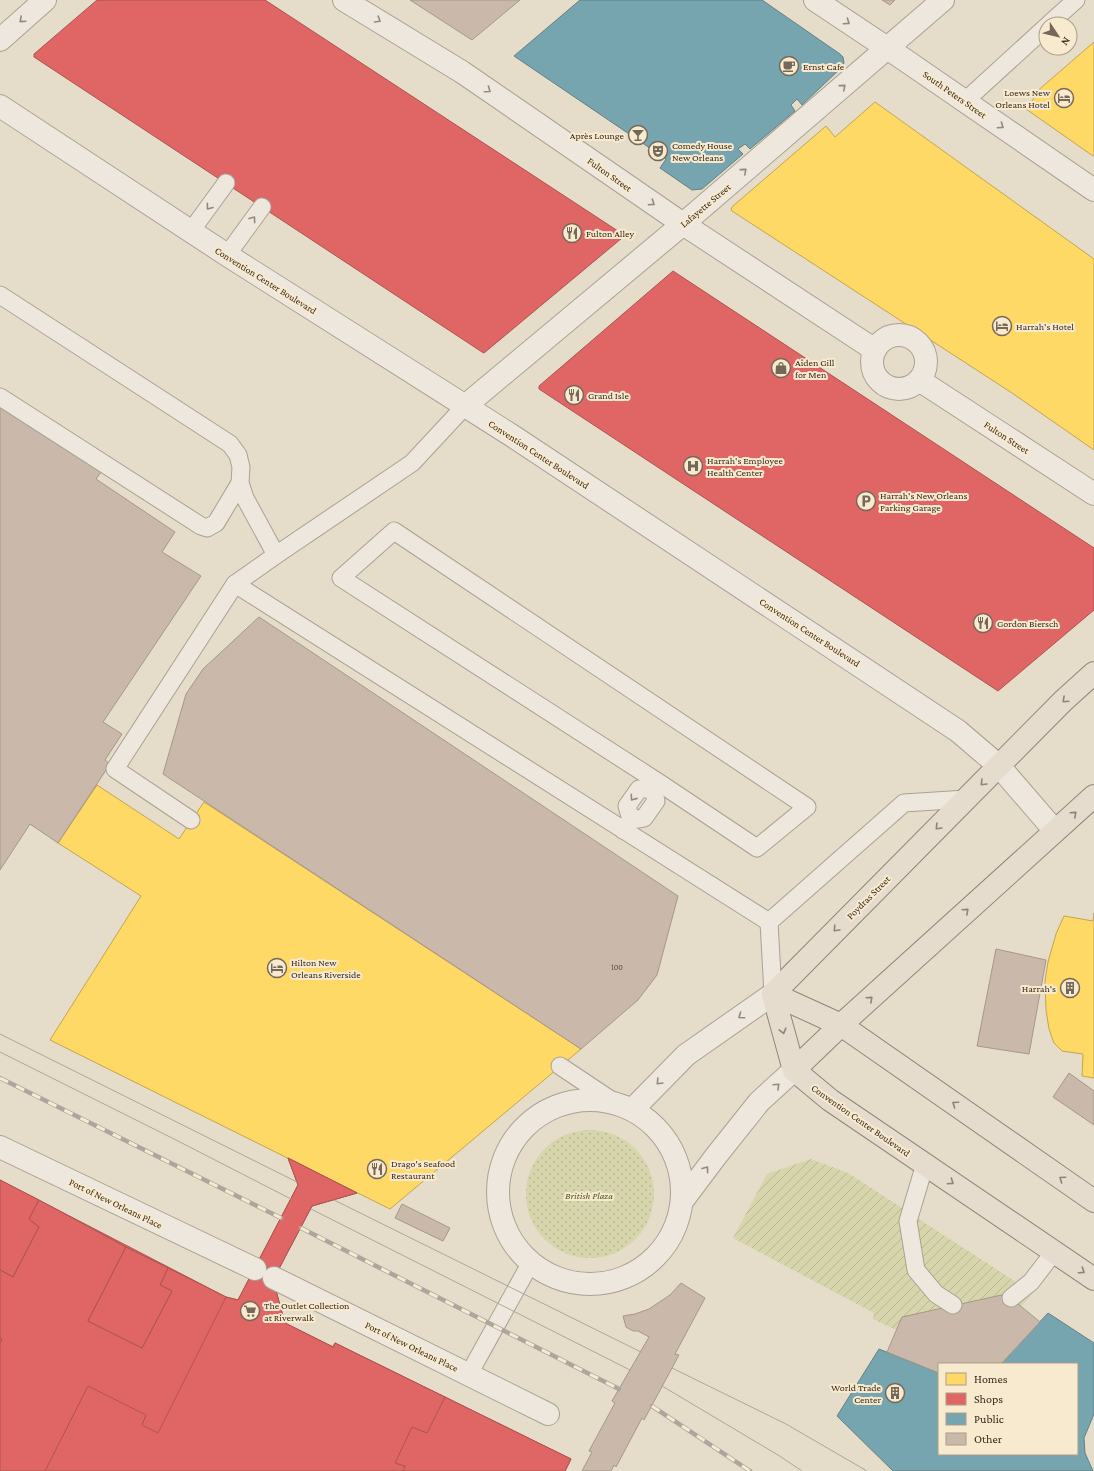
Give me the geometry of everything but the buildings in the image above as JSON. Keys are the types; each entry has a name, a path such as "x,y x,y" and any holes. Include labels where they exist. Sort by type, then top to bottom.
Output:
{"main road":[{"name":"Poydras Street","path":"773,994 1063,701 1094,673"},
{"path":"773,994 794,1070 841,1025 1094,796"},
{"path":"773,994 841,1025 1094,1201"},
{"name":"Convention Center Boulevard","path":"794,1070 830,1100 1094,1279"}],"street":[{"path":"0,40 45,0"},
{"name":"Fulton Street","path":"344,0 462,72 683,224 875,350"},
{"name":"South Peters Street","path":"815,0 1094,190"},
{"name":"Lafayette Street","path":"465,406 683,224 888,49 943,0"},
{"name":"Convention Center Boulevard","path":"0,106 227,255 465,406 958,731 999,766 1055,831"},
{"path":"903,334 912,337 920,344 926,354 926,365 922,376 915,384 905,389 894,388 884,384 876,376 872,366 875,350 884,339 893,335 903,334"},
{"name":"Fulton Street","path":"919,380 1094,494"},
{"name":"Poydras Street","path":"623,1106 686,1055 773,994"},
{"path":"682,1200 759,1102 794,1070"},
{"path":"590,1099 623,1106 655,1125 672,1147 681,1173 682,1200 677,1224 666,1246 649,1264 627,1277 603,1284 577,1284 552,1278 530,1264 513,1244 501,1221 497,1195 500,1169 510,1144 527,1124 546,1111 567,1102 590,1099"},
{"name":"Port of New Orleans Place","path":"0,1147 255,1268"},
{"name":"Port of New Orleans Place","path":"274,1278 548,1414"}],"lane":[{"path":"1059,16 1076,0"},
{"path":"965,101 1038,34"},
{"path":"191,231 226,183"},
{"path":"227,255 262,207"},
{"path":"0,295 230,444 238,455 241,467 240,483 245,498 276,555"},
{"path":"0,397 201,526 207,528 216,523 240,483"},
{"path":"191,820 115,769 235,584 412,463 465,406"},
{"path":"394,531 807,807 756,848 655,785 341,578 394,531"},
{"path":"235,584 627,825 769,922"},
{"path":"627,825 644,818 656,801 655,785"},
{"path":"769,922 904,804 966,799"},
{"path":"769,922 773,994"},
{"path":"560,1066 623,1106"},
{"path":"925,1164 908,1221 916,1270 936,1294 953,1305"},
{"path":"1011,1298 1031,1282 1054,1252"},
{"path":"469,1374 530,1264"}],"green space":[{"name":"British Plaza","path":"596,1130 620,1137 631,1144 640,1153 649,1169 653,1181 653,1207 647,1224 640,1235 631,1244 620,1251 603,1257 584,1258 560,1251 549,1244 540,1235 533,1224 527,1207 526,1188 533,1164 540,1153 549,1144 560,1137 577,1131"},
{"path":"811,1159 848,1173 1033,1293 971,1363 965,1363 873,1319 874,1313 733,1238 767,1174"}],"tram line":[{"path":"0,1034 297,1182"},
{"path":"0,1052 291,1199"},
{"path":"334,1200 641,1352"},
{"path":"311,1209 630,1370"},
{"path":"672,1368 786,1424 867,1471"},
{"path":"662,1386 778,1455 802,1471"}],"railway":[{"path":"0,1078 281,1218"},
{"path":"301,1228 619,1389"},
{"path":"652,1406 750,1471"}],"place":[{"name":"Ernst Cafe","path":"789,66"},
{"name":"Loews New Orleans Hotel","path":"1064,98"},
{"name":"Après Lounge","path":"638,135"},
{"name":"Comedy House New Orleans","path":"658,151"},
{"name":"Fulton Alley","path":"572,233"},
{"name":"Harrah's Hotel","path":"1002,326"},
{"name":"Aiden Gill for Men","path":"781,368"},
{"name":"Grand Isle","path":"574,395"},
{"name":"Harrah's Employee Health Center","path":"693,466"},
{"name":"Harrah's New Orleans Parking Garage","path":"866,501"},
{"name":"Gordon Biersch","path":"983,623"},
{"name":"Hilton New Orleans Riverside","path":"277,968"},
{"name":"Harrah's","path":"1070,988"},
{"name":"Drago's Seafood Restaurant","path":"377,1169"},
{"name":"The Outlet Collection at Riverwalk","path":"250,1311"},
{"name":"World Trade Center","path":"895,1393"}]}
